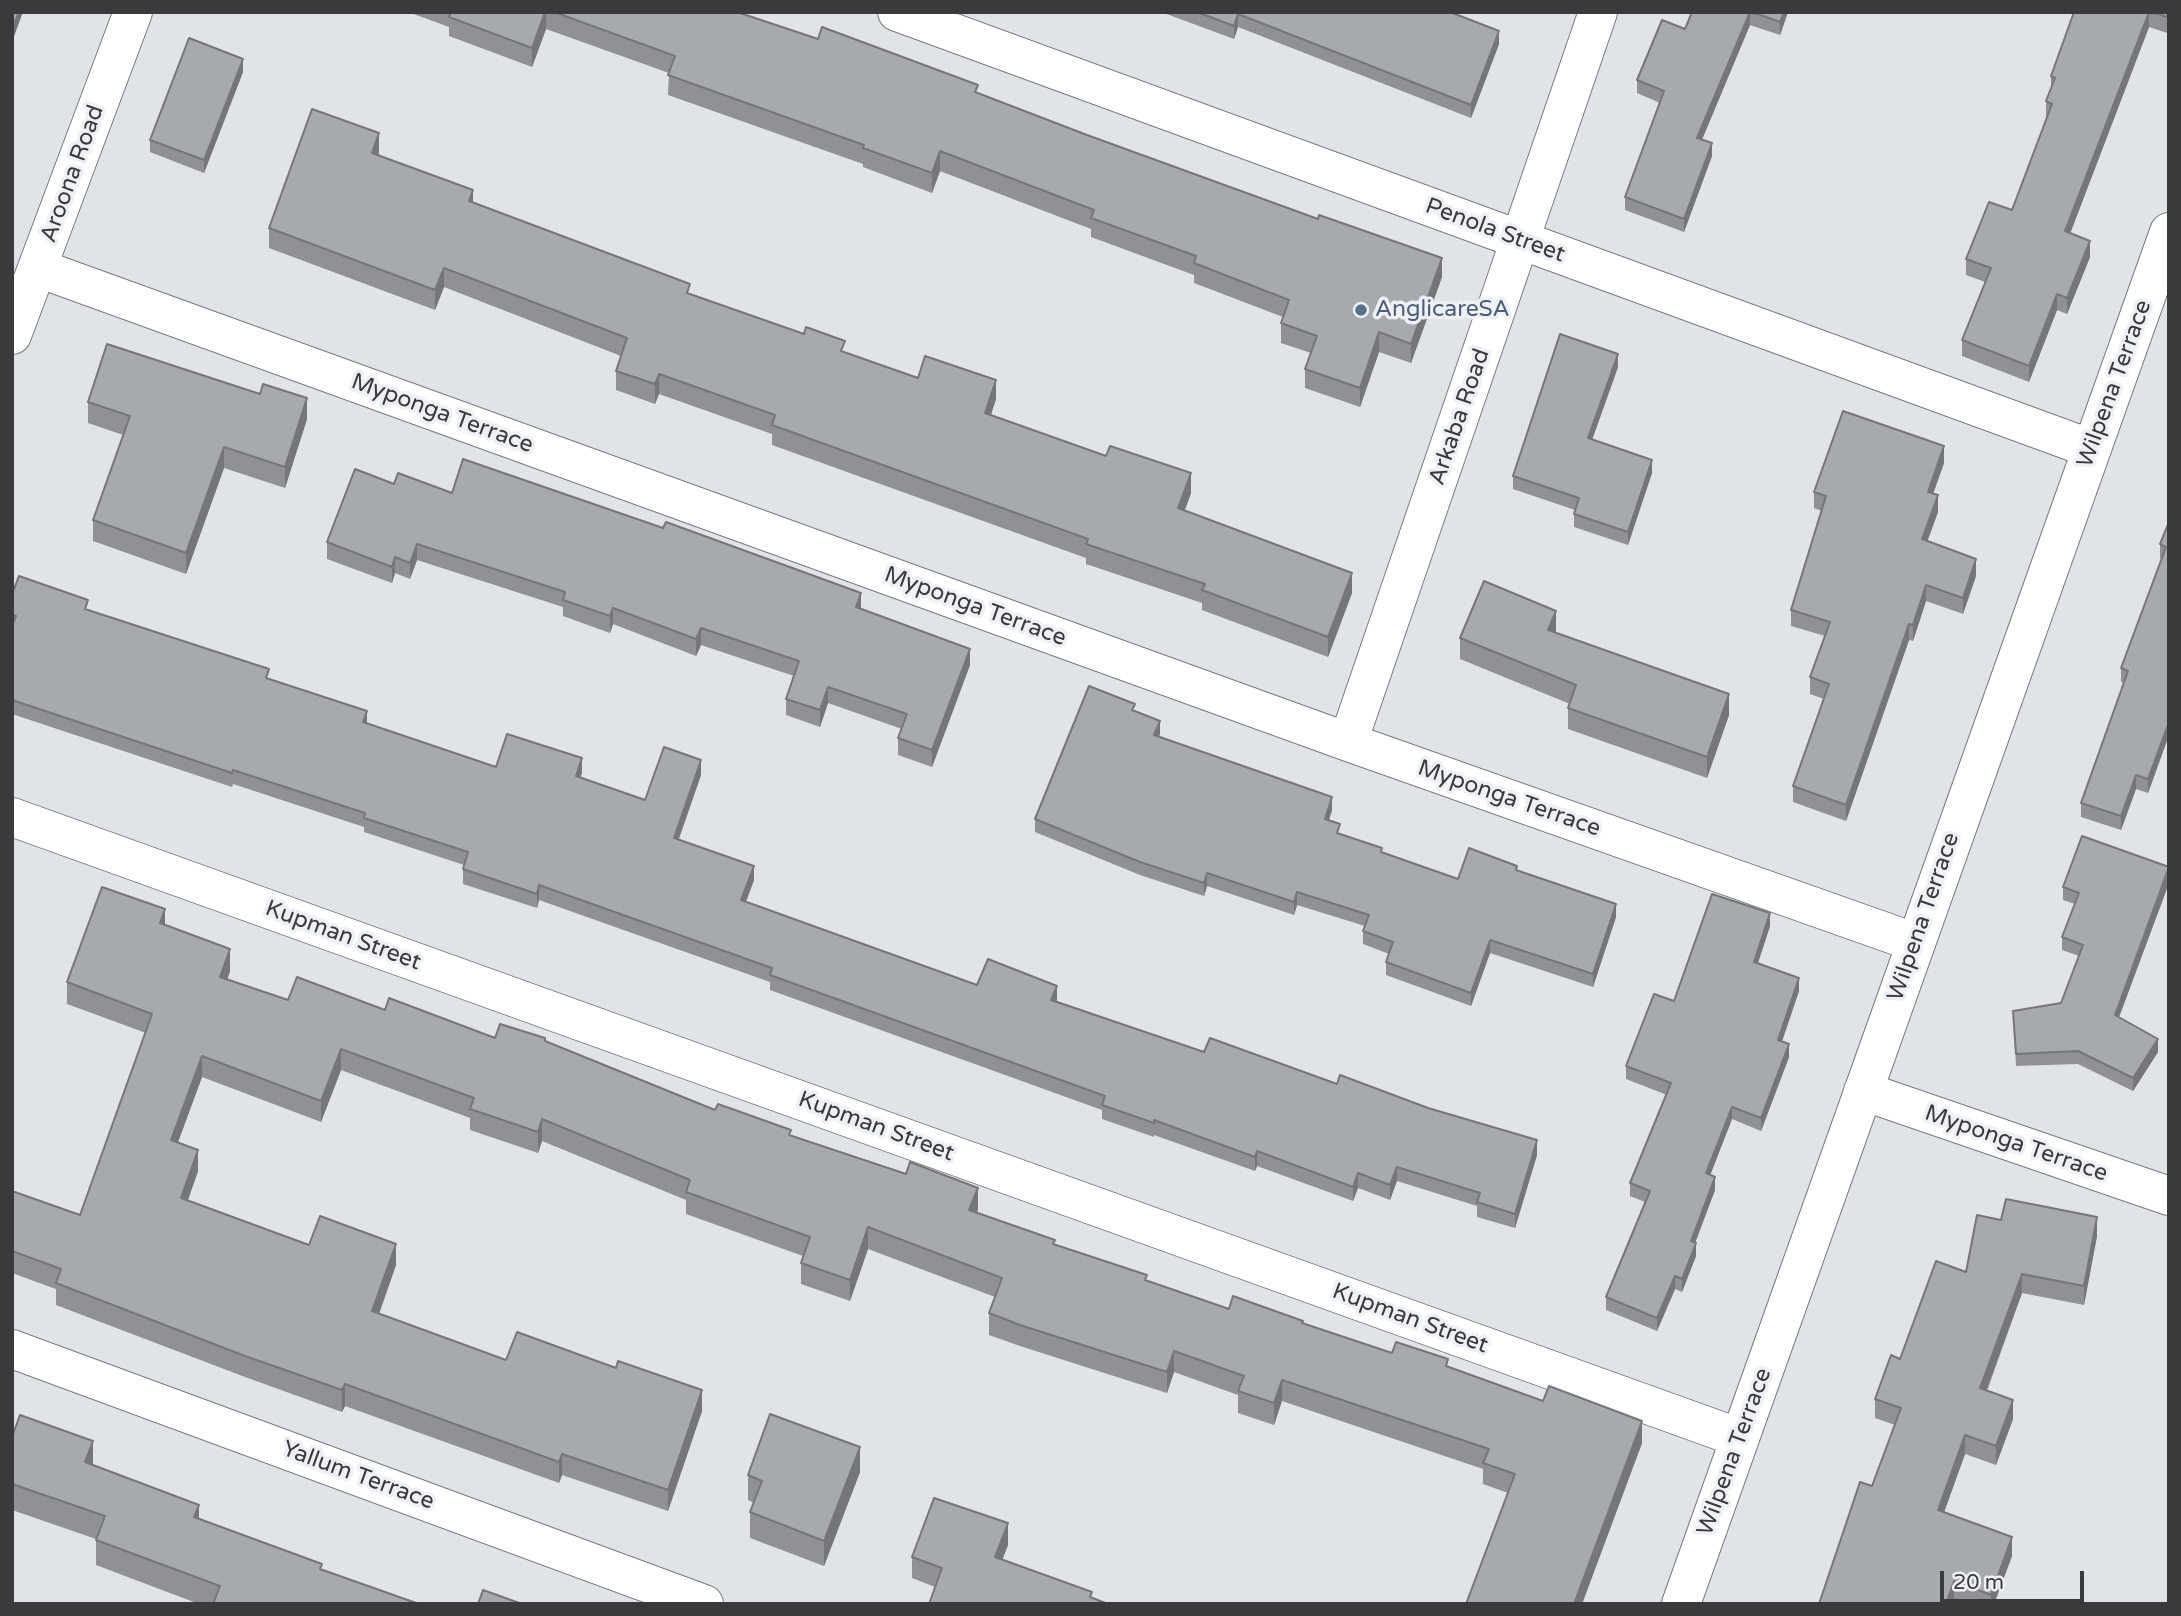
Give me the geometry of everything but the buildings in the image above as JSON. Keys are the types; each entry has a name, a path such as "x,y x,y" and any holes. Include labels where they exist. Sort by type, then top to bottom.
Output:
{"street":[{"name":"Aroona Road","path":"12,335 133,12"},
{"name":"Penola Street","path":"897,12 2092,449"},
{"name":"Arkaba Road","path":"1348,742 1598,12"},
{"name":"Wilpena Terrace","path":"1681,1604 1914,942 2169,232"},
{"name":"Myponga Terrace","path":"38,268 1348,742 1914,942"},
{"name":"Kupman Street","path":"12,817 1740,1438"},
{"name":"Myponga Terrace","path":"1863,1091 2169,1196"},
{"name":"Yallum Terrace","path":"12,1349 704,1604"}],"place":[{"name":"AnglicareSA","path":"1361,310"}]}
